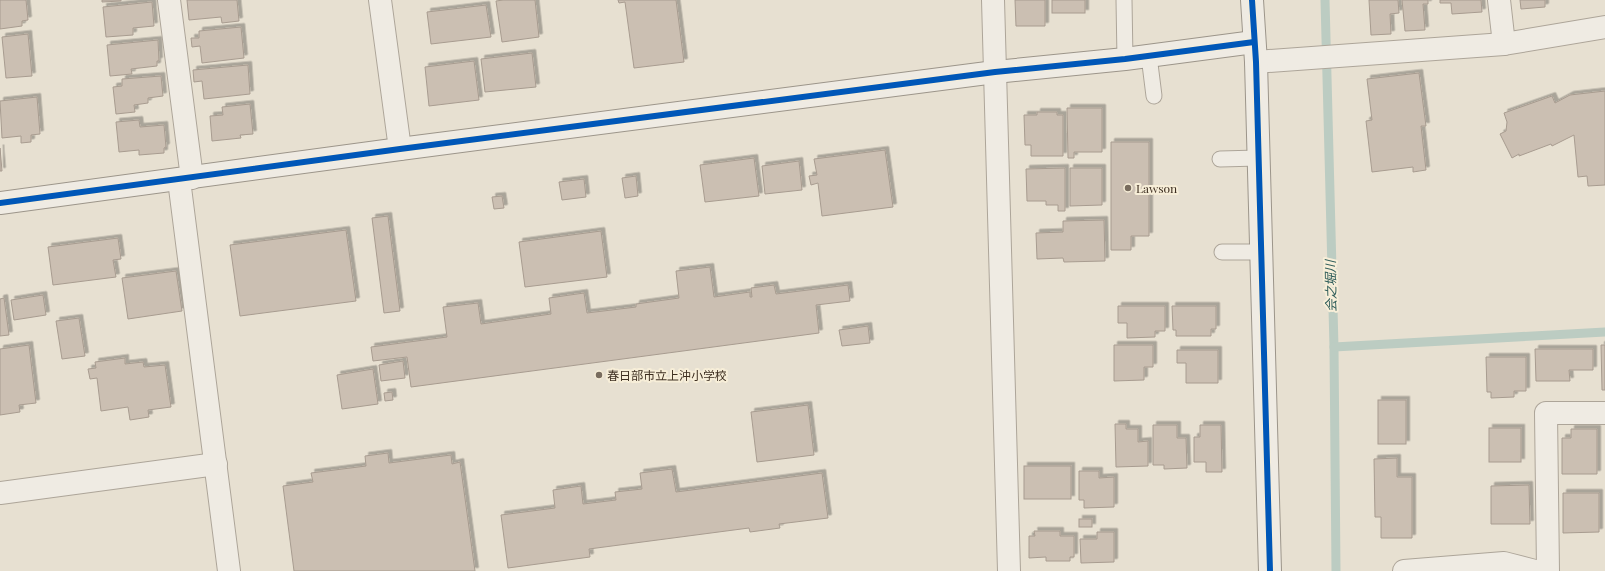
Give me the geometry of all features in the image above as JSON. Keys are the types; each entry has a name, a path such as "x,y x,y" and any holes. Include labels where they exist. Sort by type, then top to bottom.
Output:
{"street":[{"path":"170,0 185,179 229,571"},
{"path":"380,0 400,149"},
{"path":"993,0 1009,571"},
{"path":"1252,0 1255,52 1270,571"},
{"path":"1499,0 1504,44"},
{"path":"0,203 400,149 995,72 1149,56 1255,52 1292,59 1359,55 1504,44 1605,27"},
{"path":"1548,571 1546,413 1605,412"},
{"path":"0,492 216,464"},
{"path":"1404,571 1504,563 1535,571"}],"lane":[{"path":"1124,0 1125,59"},
{"path":"1149,56 1154,96"},
{"path":"1220,159 1258,158"},
{"path":"1222,252 1261,252"}],"building":[{"path":"0,0 26,0 28,20 22,21 22,26 0,29"},
{"path":"102,0 121,0 121,1 102,2"},
{"path":"187,0 237,0 239,21 222,23 221,17 189,20"},
{"path":"535,0 539,37 502,42 496,1"},
{"path":"618,0 676,0 684,62 634,68 625,2 619,3"},
{"path":"1015,0 1045,0 1045,26 1016,26"},
{"path":"1052,0 1085,0 1085,13 1052,13"},
{"path":"1369,0 1398,0 1399,13 1390,14 1391,34 1371,35"},
{"path":"1402,0 1428,0 1428,4 1423,4 1425,30 1405,31"},
{"path":"1440,0 1481,0 1482,12 1452,14 1451,3 1440,3"},
{"path":"1520,0 1545,0 1545,7 1521,9"},
{"path":"152,2 154,26 133,28 133,35 106,37 103,7"},
{"path":"486,5 491,37 431,44 427,12"},
{"path":"241,27 244,58 202,63 200,46 192,47 191,38 199,38 199,31"},
{"path":"28,34 32,76 6,78 2,37"},
{"path":"158,40 159,61 157,61 157,66 131,69 132,74 110,76 107,45"},
{"path":"532,53 536,87 485,92 481,59"},
{"path":"474,61 479,100 429,106 425,67"},
{"path":"248,65 250,94 204,99 202,81 194,82 193,70"},
{"path":"1419,73 1426,126 1421,126 1426,170 1413,172 1413,167 1372,172 1366,121 1372,120 1367,79"},
{"path":"161,76 163,96 148,98 148,103 134,105 135,112 116,114 113,87 122,86 122,79"},
{"path":"1605,91 1605,185 1588,186 1587,176 1578,177 1574,135 1552,146 1551,144 1519,156 1519,154 1512,158 1500,134 1506,131 1507,122 1504,113 1552,96 1555,103 1570,95"},
{"path":"37,97 40,134 31,135 31,142 21,143 21,136 2,138 0,101"},
{"path":"250,104 253,134 240,135 241,138 212,141 210,116 223,115 222,107"},
{"path":"1067,108 1102,108 1102,152 1074,152 1074,158 1068,158"},
{"path":"1037,112 1057,112 1057,115 1063,115 1063,156 1031,156 1031,145 1025,145 1024,115 1037,115"},
{"path":"139,120 140,127 164,125 166,147 164,148 164,153 139,155 139,150 119,152 116,122"},
{"path":"1111,142 1149,142 1149,236 1131,236 1131,250 1111,250"},
{"path":"0,148 2,171 0,171"},
{"path":"885,150 893,207 822,216 818,183 811,185 809,176 817,175 814,159"},
{"path":"754,158 759,196 705,202 700,165"},
{"path":"799,161 802,190 765,194 762,166"},
{"path":"1065,168 1065,211 1058,211 1058,205 1046,205 1046,201 1027,201 1026,169"},
{"path":"1070,168 1102,168 1102,205 1070,206"},
{"path":"636,176 638,196 625,198 622,178"},
{"path":"584,179 586,197 562,200 559,182"},
{"path":"502,196 504,208 494,209 492,197"},
{"path":"388,216 400,311 384,313 372,218"},
{"path":"1104,220 1105,261 1064,262 1063,258 1037,259 1036,233 1063,232 1063,221"},
{"path":"346,230 356,301 240,316 230,245"},
{"path":"601,231 607,277 525,287 519,242"},
{"path":"118,238 121,259 113,260 116,277 53,285 48,247"},
{"path":"710,267 714,297 750,292 750,297 752,297 751,288 774,285 776,294 848,285 850,301 816,305 819,333 411,387 407,357 373,361 371,347 447,337 443,307 478,303 481,324 551,314 549,298 584,293 587,313 636,307 636,304 679,298 676,271"},
{"path":"176,271 182,311 128,319 122,278"},
{"path":"43,295 46,315 14,320 11,300"},
{"path":"4,298 9,335 0,336 0,299"},
{"path":"1118,306 1165,306 1165,331 1155,331 1155,337 1127,338 1127,323 1118,323"},
{"path":"1172,306 1216,306 1216,329 1211,329 1211,336 1176,336 1176,330 1173,330"},
{"path":"79,318 85,356 62,359 56,321"},
{"path":"868,326 870,343 842,346 839,330"},
{"path":"29,345 36,403 19,405 20,412 0,415 0,349"},
{"path":"1114,345 1153,345 1153,367 1144,367 1144,380 1114,381"},
{"path":"1601,345 1605,345 1605,390 1602,390"},
{"path":"1535,349 1593,349 1593,370 1569,370 1570,381 1536,381"},
{"path":"1177,350 1218,350 1218,383 1186,383 1186,363 1177,363"},
{"path":"1486,357 1526,357 1526,391 1514,391 1514,397 1491,398 1491,392 1487,392"},
{"path":"125,358 125,364 143,362 144,367 165,365 171,407 148,410 149,417 130,420 128,407 101,411 97,378 90,379 88,369 96,368 95,362"},
{"path":"403,361 405,378 381,381 379,365"},
{"path":"373,369 378,404 342,409 337,375"},
{"path":"392,392 393,400 385,401 384,393"},
{"path":"1378,400 1406,400 1406,444 1378,444"},
{"path":"808,405 814,455 757,462 751,412"},
{"path":"1115,424 1126,424 1126,429 1138,429 1138,442 1148,441 1148,466 1116,467"},
{"path":"1153,425 1177,425 1177,438 1186,438 1187,468 1164,469 1164,465 1153,465"},
{"path":"1200,425 1221,425 1222,472 1206,472 1206,462 1194,462 1194,437 1200,437"},
{"path":"1489,428 1521,428 1521,462 1489,462"},
{"path":"1571,429 1597,429 1597,474 1562,474 1562,438 1571,438"},
{"path":"388,453 389,463 451,455 452,464 460,462 475,571 294,571 283,486 313,482 311,473 366,466 365,456"},
{"path":"1397,458 1397,477 1412,477 1412,538 1381,538 1381,517 1375,517 1374,459"},
{"path":"1024,466 1071,466 1071,499 1024,499"},
{"path":"672,469 676,492 822,473 828,518 779,524 780,528 750,532 749,528 589,549 590,557 508,568 501,515 555,508 553,490 581,486 583,504 616,500 615,492 642,489 640,473"},
{"path":"1079,471 1099,471 1099,478 1114,477 1114,507 1084,508 1084,500 1079,500"},
{"path":"1529,485 1530,524 1491,524 1491,486"},
{"path":"1563,493 1599,493 1599,532 1563,533"},
{"path":"1079,519 1092,519 1092,527 1079,527"},
{"path":"1034,531 1060,531 1060,536 1074,536 1074,557 1070,557 1070,561 1046,561 1046,557 1029,558 1029,536 1035,536"},
{"path":"1097,532 1114,532 1114,562 1081,563 1080,539 1097,539"}],"waterway":[{"name":"会之堀川","path":"1325,0 1334,347 1336,571"},
{"path":"1334,347 1605,332"}],"cycle path":[{"path":"1252,0 1256,62 1270,571"},
{"path":"0,203 400,149 995,72 1125,59 1254,42"}],"place":[{"name":"Lawson","path":"1128,188"},
{"name":"春日部市立上沖小学校","path":"599,375"}]}
